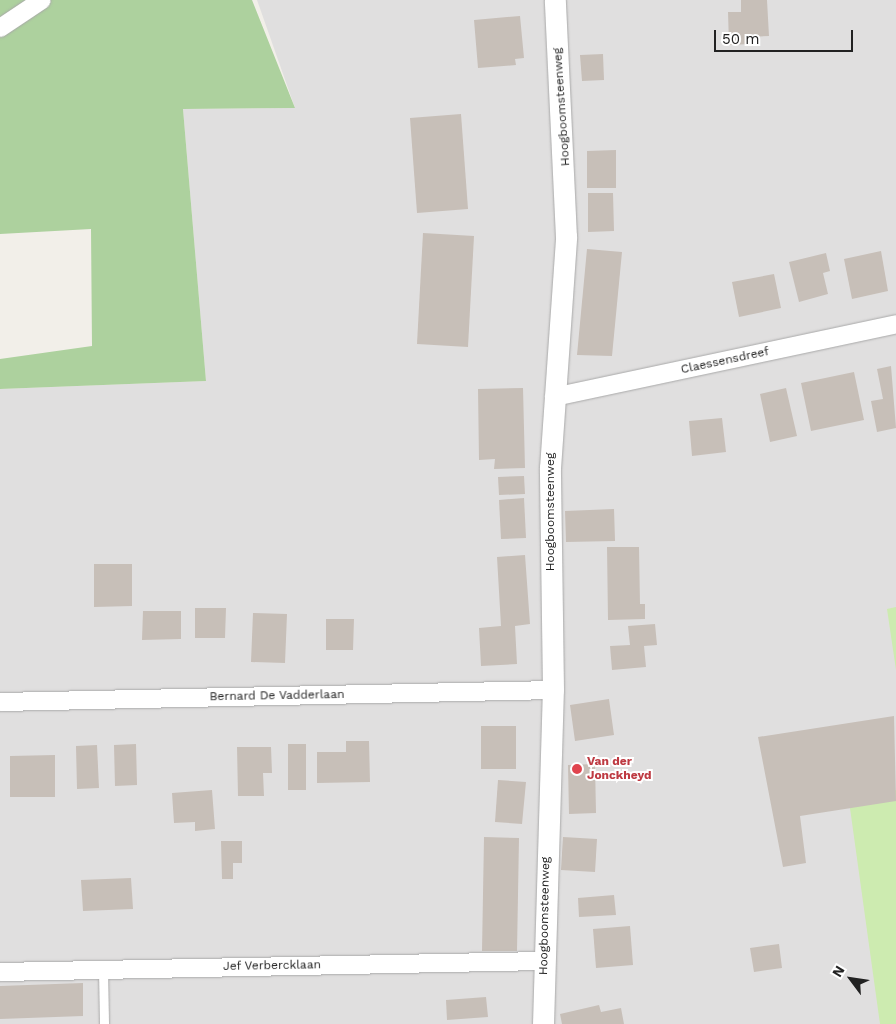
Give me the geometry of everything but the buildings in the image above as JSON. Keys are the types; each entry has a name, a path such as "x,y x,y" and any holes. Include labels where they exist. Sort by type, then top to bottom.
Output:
{"street":[{"path":"0,28 42,0"},
{"name":"Hoogboomsteenweg","path":"543,1024 553,690 550,468 566,185 554,0"},
{"name":"Claessensdreef","path":"554,397 896,324"},
{"name":"Bernard De Vadderlaan","path":"0,702 553,690"},
{"name":"Jef Verbercklaan","path":"0,972 544,961"}],"lane":[{"path":"103,970 104,1024"}],"shaded area":[{"path":"257,0 896,0 896,1024 0,1024 0,389 206,381 183,109 295,108"}],"green space":[{"path":"0,0 252,0 295,108 183,109 206,381 0,389 0,359 92,346 91,229 0,234"},
{"path":"896,607 896,670 887,609"},
{"path":"896,790 896,1024 880,1024 849,801"}],"place":[{"name":"Van der Jonckheyd","path":"577,769"}]}
